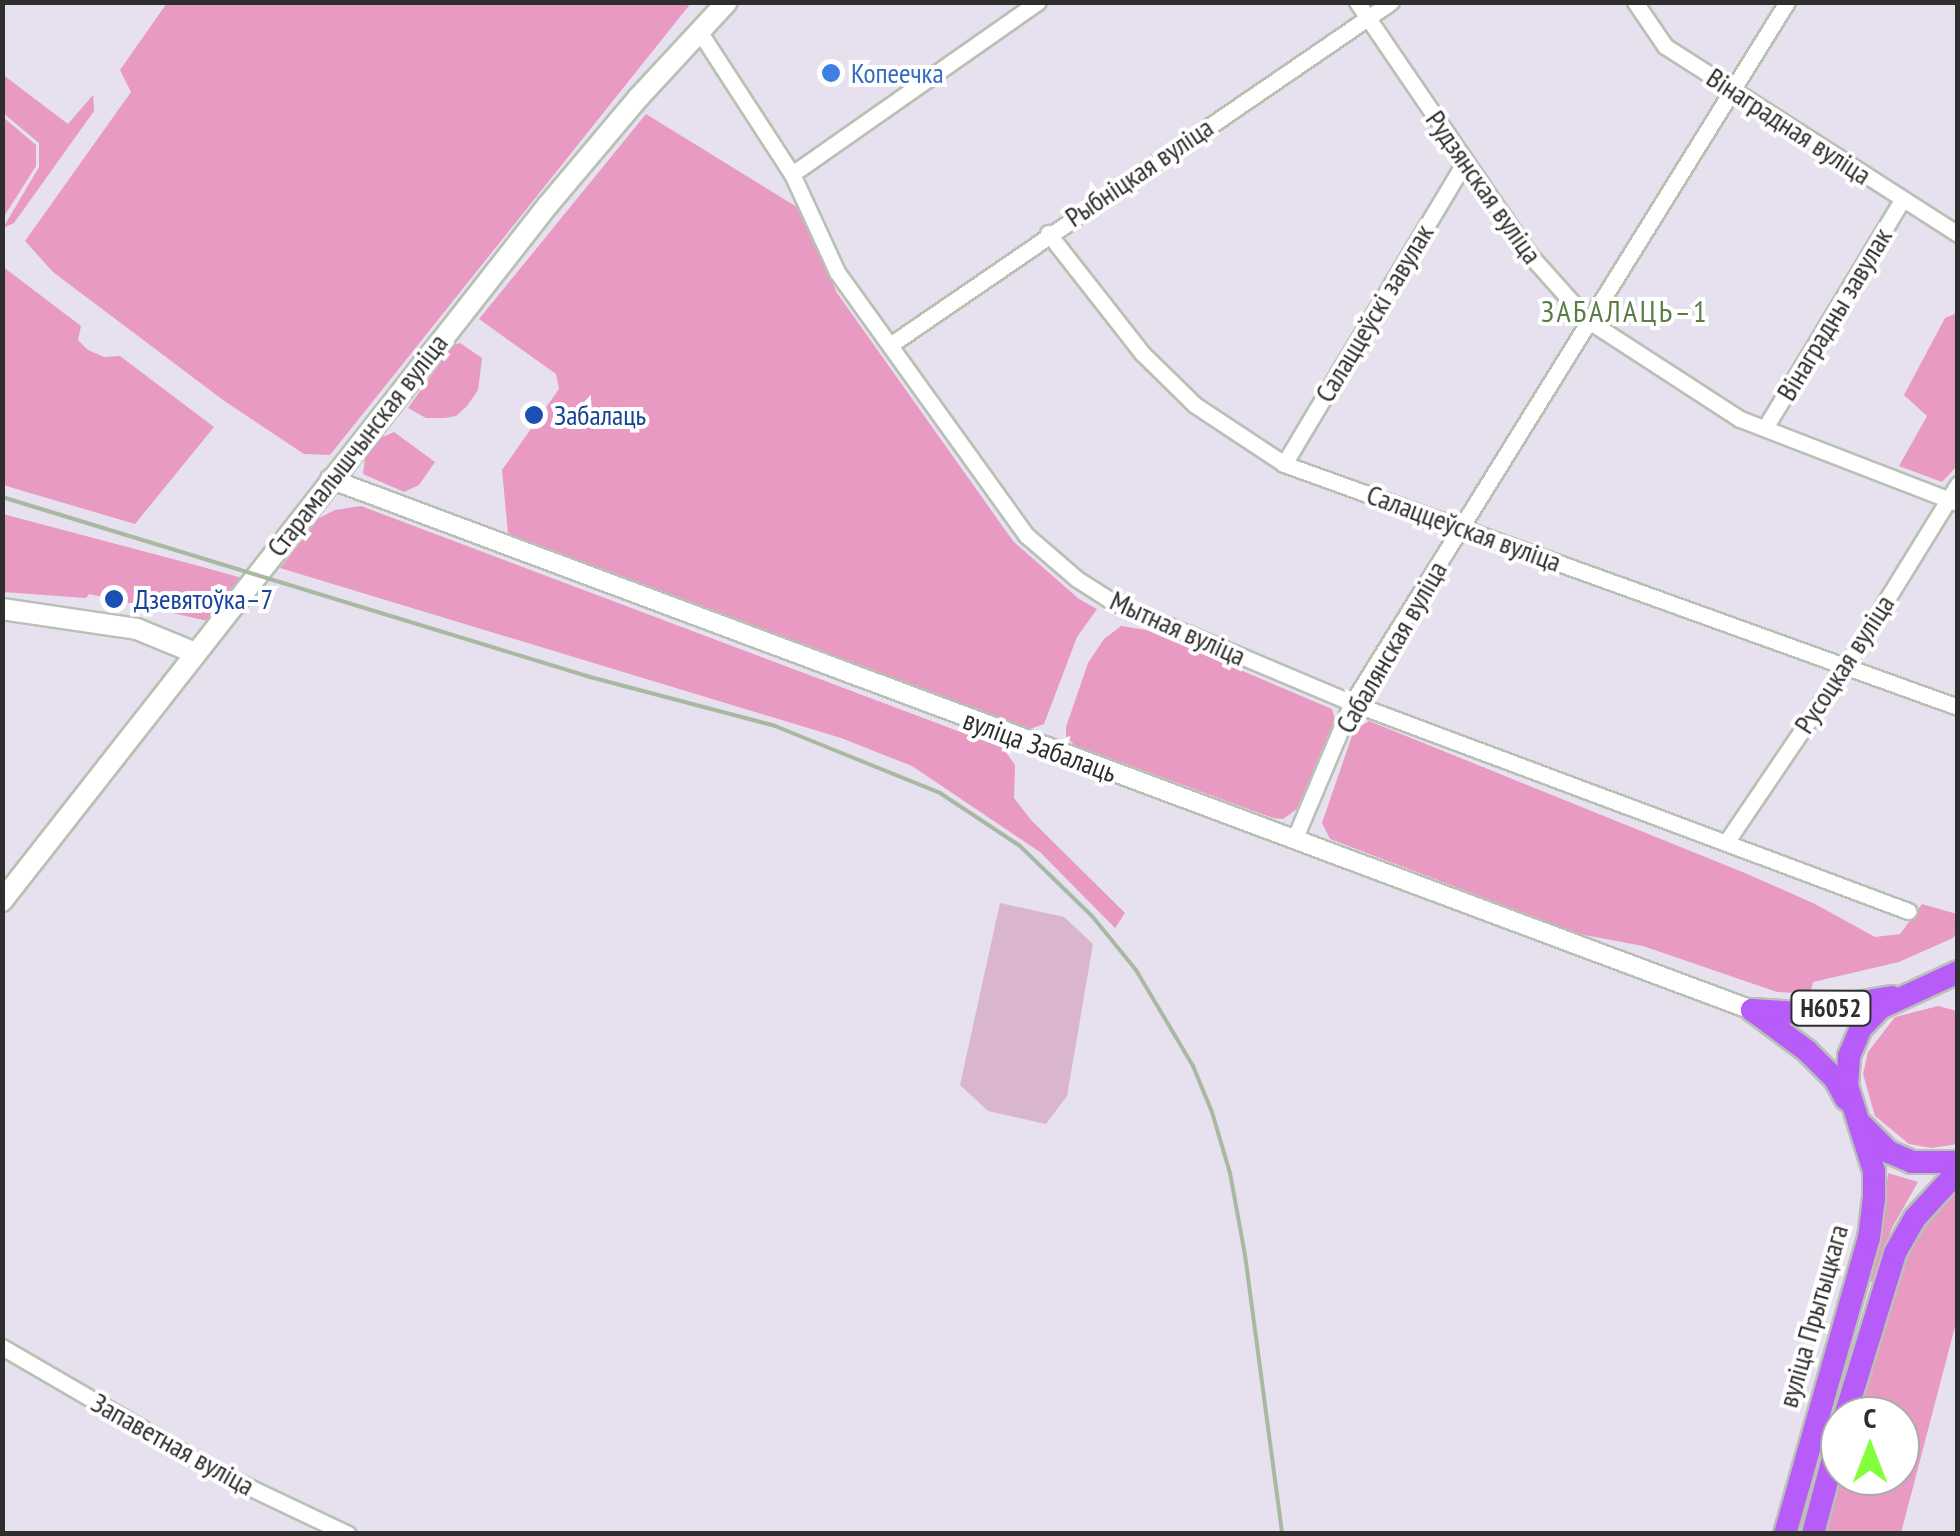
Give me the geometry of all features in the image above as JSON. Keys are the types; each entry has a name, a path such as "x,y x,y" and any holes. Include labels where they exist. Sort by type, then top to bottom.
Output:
{"main road":[{"name":"Старамалышчынская вуліца","path":"2,901 548,205 728,2"},
{"path":"2,609 137,628 194,652"},
{"path":"1909,992 1958,972"},
{"name":"Н6052","path":"1752,1010 1798,1013 1861,1005 1931,989 1958,992"},
{"name":"Н6052","path":"1855,1116 1847,1086 1849,1056 1870,1018 1909,992"},
{"name":"Н6052","path":"1752,1010 1815,1058 1835,1079 1870,1136 1889,1152 1912,1162 1958,1162"},
{"name":"вуліца Прытыцкага","path":"1785,1534 1868,1238 1874,1171 1855,1116"},
{"path":"1851,1396 1895,1253 1915,1218 1958,1171"},
{"path":"1813,1534 1823,1496"}],"street":[{"path":"792,174 1038,2"},
{"name":"Рудзянская вуліца","path":"1357,2 1529,254 1589,322 1729,414 1952,501"},
{"name":"Рыбніцкая вуліца","path":"890,346 1048,233 1391,2"},
{"name":"Вінаградная вуліца","path":"1636,2 1666,46 1958,234"},
{"name":"Сабалянская вуліца","path":"1294,840 1352,703 1787,2"},
{"name":"Мытная вуліца","path":"699,31 792,174 837,272 1026,534 1077,579 1113,602 1352,703 1908,911"},
{"name":"Салаццеўскі завулак","path":"1284,464 1464,162"},
{"name":"Вінаградны завулак","path":"1765,428 1902,200"},
{"name":"Салаццеўская вуліца","path":"1048,233 1142,353 1195,405 1284,464 1958,708"},
{"name":"вуліца Забалаць","path":"330,479 1752,1010"},
{"name":"Русоцкая вуліца","path":"1727,841 1845,667 1952,501 1958,484"},
{"name":"Запаветная вуліца","path":"2,1347 214,1470 348,1534"}],"shaded area":[{"path":"167,2 691,3 330,455 304,454 223,400 53,272 25,241 131,92 120,70"},
{"path":"2,74 68,124 93,95 94,111 14,223 3,228 39,167 39,143 3,113"},
{"path":"646,114 800,209 837,293 1013,541 1079,599 1097,609 1077,637 1044,724 1030,729 508,534 502,470 559,389 556,374 479,319"},
{"path":"3,117 36,145 36,166 3,218"},
{"path":"2,266 81,326 78,340 88,350 104,357 120,356 214,427 135,524 3,485"},
{"path":"1957,313 1957,466 1942,482 1899,466 1927,416 1904,395 1945,318"},
{"path":"460,343 482,358 478,390 467,406 456,416 445,418 426,418 408,408 453,345"},
{"path":"394,432 435,462 419,485 404,492 363,474 365,458 380,438"},
{"path":"361,506 1003,748 1015,765 1014,798 1031,820 1125,913 1115,928 1040,852 912,766 841,738 280,568 319,518 335,510"},
{"path":"3,514 242,578 208,621 89,594 86,598 3,592"},
{"path":"1121,626 1146,630 1332,709 1335,719 1297,809 1283,819 1273,818 1074,745 1066,736 1066,727 1088,663 1104,639"},
{"path":"1369,721 1745,873 1815,904 1875,937 1900,934 1922,904 1957,914 1957,932 1953,938 1899,962 1813,982 1810,994 1777,992 1643,946 1579,934 1330,839 1322,823 1354,730"},
{"path":"1000,903 1064,917 1093,944 1067,1096 1046,1124 988,1111 960,1085"},
{"path":"1938,1006 1957,1011 1958,1144 1931,1148 1909,1144 1875,1116 1863,1074 1868,1052 1895,1017"},
{"path":"1888,1173 1918,1182 1892,1228 1872,1282 1867,1280 1882,1226"},
{"path":"1957,1191 1957,1319 1920,1460 1920,1396 1863,1396 1895,1281 1911,1242"},
{"path":"1835,1496 1911,1496 1901,1533 1826,1534"}],"railway":[{"path":"2,497 590,677 775,726 940,793 1020,846 1092,916 1136,970 1193,1066 1212,1112 1230,1173 1245,1255 1282,1534"}],"place":[{"name":"Копеечка","path":"831,73"},
{"name":"Забалаць","path":"534,415"},
{"name":"Дзевятоўка–7","path":"114,599"}],"district":[{"name":"ЗАБАЛАЦЬ–1","path":"1625,311"}]}
